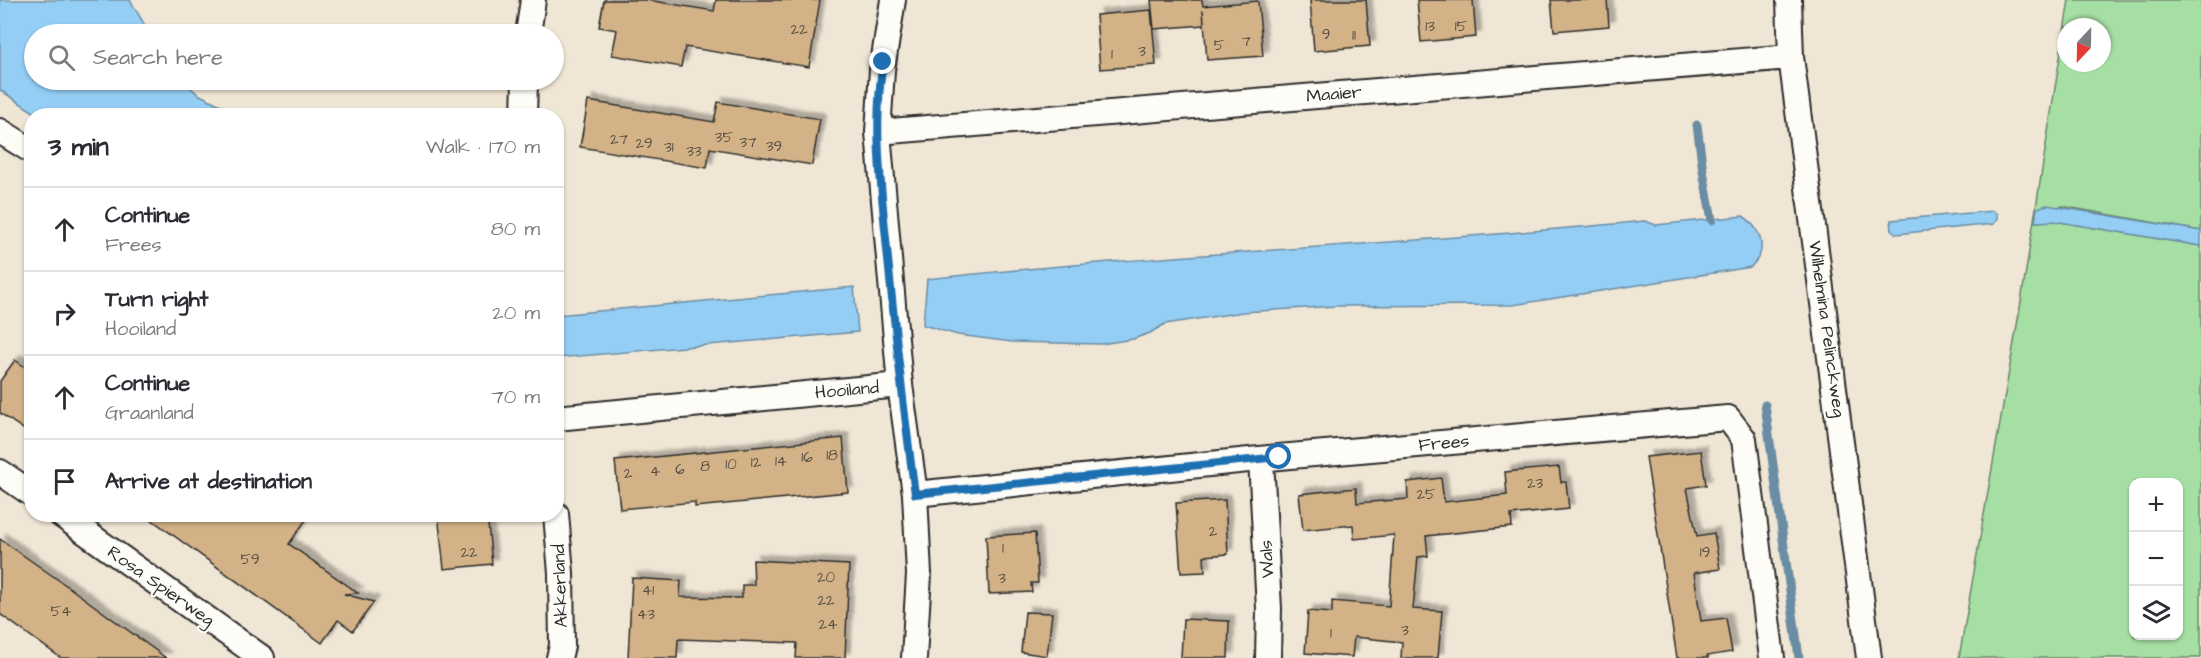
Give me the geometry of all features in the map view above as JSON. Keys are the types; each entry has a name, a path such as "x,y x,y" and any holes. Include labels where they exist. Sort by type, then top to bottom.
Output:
{"street":[{"path":"529,24 533,0"},
{"path":"893,0 882,70 878,132 900,385"},
{"name":"Wilhelmina Pelinckweg","path":"1789,0 1791,57 1869,658"},
{"name":"Maaier","path":"878,132 1791,57"},
{"path":"524,108 525,90"},
{"path":"0,131 24,146"},
{"name":"Hooiland","path":"564,417 900,385 915,494 919,574 914,658"},
{"name":"Frees","path":"915,494 1261,459 1728,418 1744,440 1772,658"},
{"name":"Wals","path":"1261,459 1269,609 1268,658"},
{"path":"0,472 24,488"},
{"name":"Rosa Spierweg","path":"71,522 262,658"},
{"name":"Akkerland","path":"557,522 561,573 562,646 559,658"}],"green space":[{"path":"2069,0 2201,0 2201,231 2062,206 2035,222 2054,221 2201,246 2201,658 1959,658 2020,308 2058,72 2111,72 2111,18 2066,18"}],"water":[{"path":"0,0 130,0 144,24 24,24 24,90 193,90 227,108 27,108 0,90"},
{"path":"2047,205 2201,231 2201,246 2054,221 2035,222 2037,208"},
{"path":"1993,211 1997,214 1994,224 1896,234 1892,230 1891,220"},
{"path":"1743,216 1755,227 1761,243 1759,256 1751,267 1513,305 1337,306 1243,312 1165,324 1133,339 1101,344 1012,342 958,335 923,325 927,279 1106,262 1466,237 1645,221 1656,225"},
{"path":"854,287 858,332 564,357 564,314"}],"building":[{"path":"604,0 647,0 714,11 716,0 820,0 809,67 685,47 681,67 612,55 617,30 599,27"},
{"path":"1151,0 1202,0 1203,6 1258,1 1263,56 1207,60 1203,10 1204,25 1154,29"},
{"path":"1310,0 1366,0 1370,46 1314,51"},
{"path":"1417,0 1473,0 1476,37 1421,42"},
{"path":"1551,0 1607,0 1609,26 1554,31"},
{"path":"1151,10 1156,65 1100,69 1096,15"},
{"path":"588,101 714,122 718,102 820,119 812,165 710,148 707,168 580,147"},
{"path":"15,360 24,366 24,430 0,413 0,381"},
{"path":"843,438 848,492 695,507 695,502 620,509 615,461"},
{"path":"1701,451 1706,485 1687,488 1697,536 1714,533 1720,569 1694,573 1701,621 1726,618 1732,652 1707,656 1708,658 1677,658 1646,457"},
{"path":"1559,467 1561,482 1566,482 1569,509 1511,515 1512,527 1426,536 1428,556 1418,557 1413,609 1442,611 1438,658 1401,658 1402,642 1354,637 1352,657 1305,653 1308,611 1332,613 1332,601 1389,606 1394,535 1354,539 1353,525 1303,530 1299,494 1356,488 1357,503 1408,499 1407,482 1441,478 1444,502 1507,495 1505,472"},
{"path":"1225,500 1228,554 1204,556 1205,572 1181,573 1176,503"},
{"path":"155,522 304,522 289,544 358,593 344,594 374,602 353,631 338,620 322,643"},
{"path":"439,522 488,522 492,564 444,569"},
{"path":"1035,533 1038,583 1031,583 1032,592 989,594 986,536"},
{"path":"0,539 166,658 61,658 0,614"},
{"path":"753,560 849,565 845,658 796,658 797,643 678,639 677,658 628,658 632,578 681,581 680,597 742,598 742,585 754,585"},
{"path":"1025,612 1052,613 1047,656 1021,652"},
{"path":"1183,619 1229,621 1228,658 1181,658"}],"waterway":[{"path":"1697,125 1712,220"},
{"path":"1765,405 1799,658"}],"route":[{"path":"883,62 878,132 882,192 900,385 915,494 1279,457"}]}
